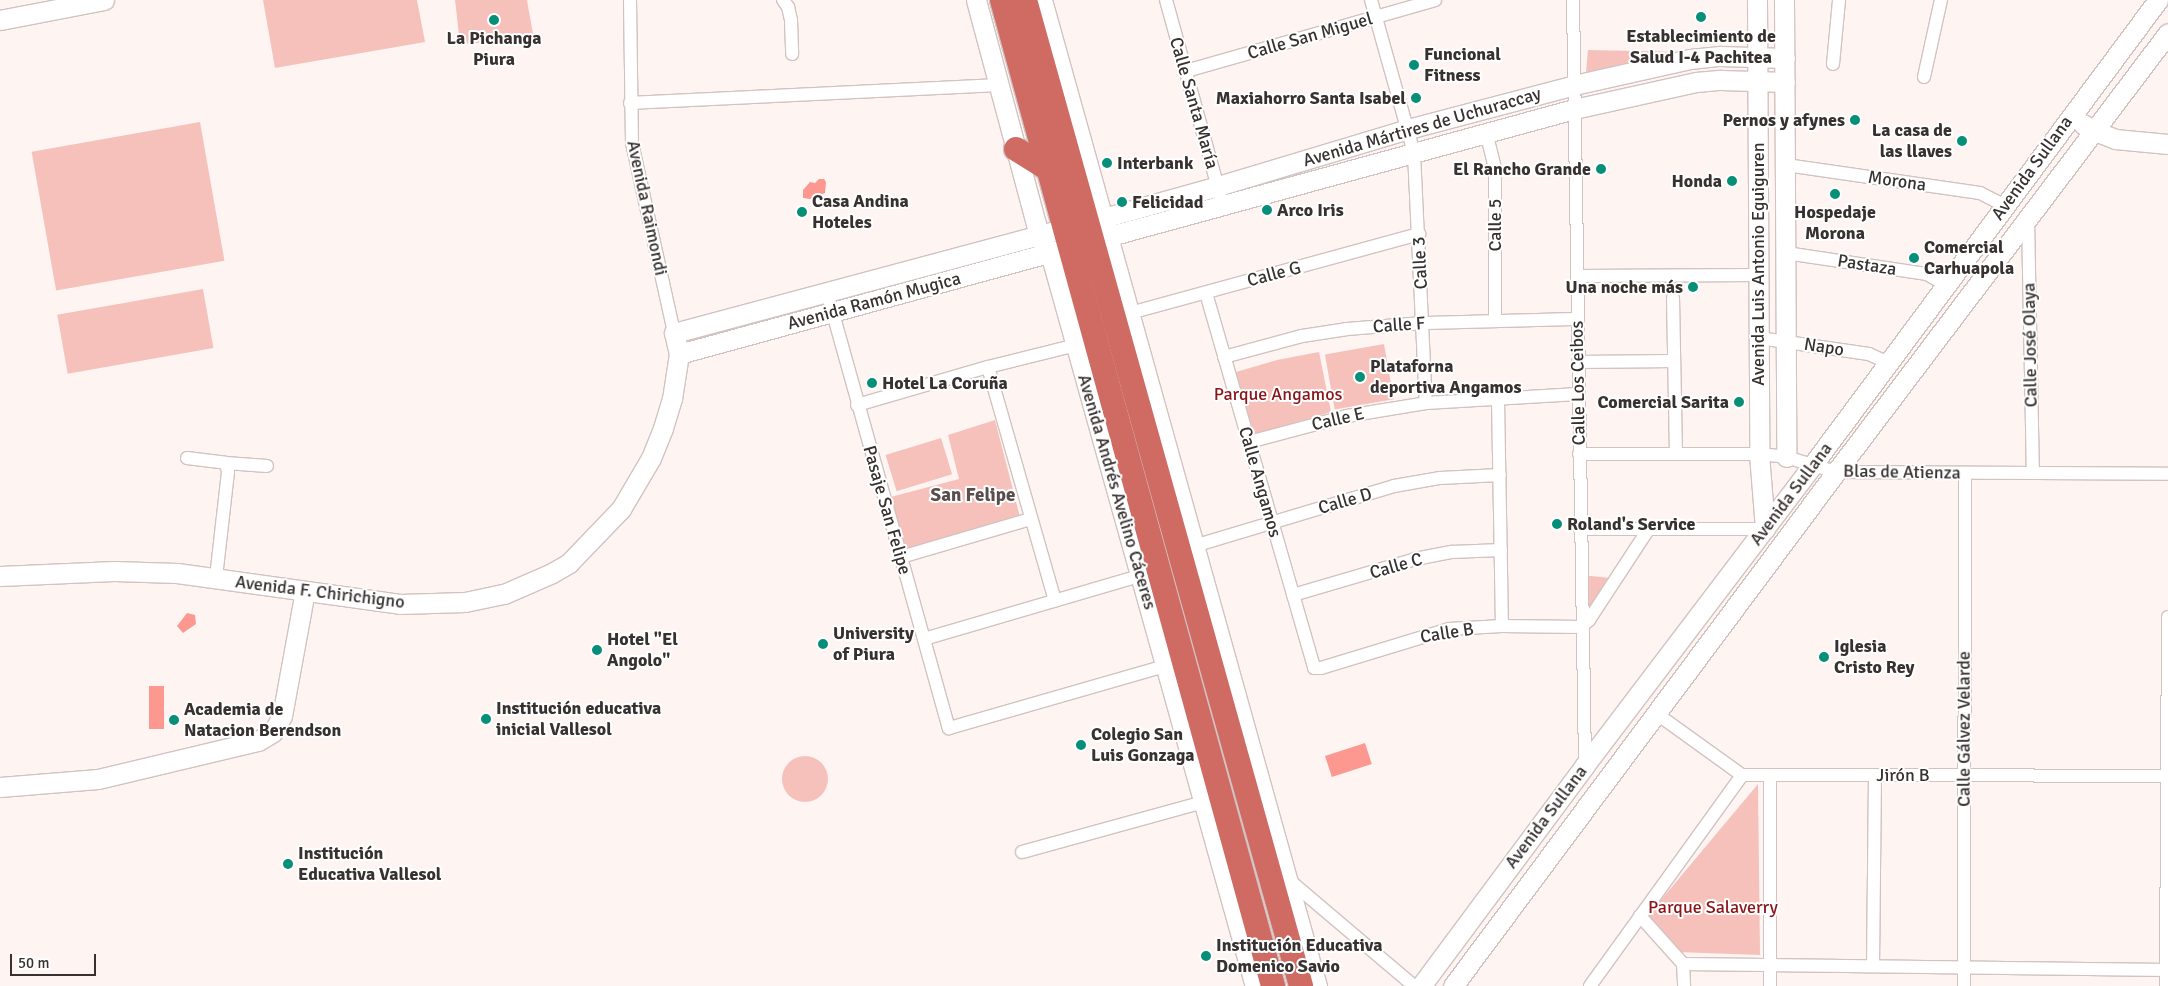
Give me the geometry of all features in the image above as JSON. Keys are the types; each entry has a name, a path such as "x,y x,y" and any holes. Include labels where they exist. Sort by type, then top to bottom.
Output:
{"highway":[{"name":"Avenida Andrés Avelino Cáceres","path":"1002,0 1049,170 1082,235 1301,986"},
{"name":"Avenida Andrés Avelino Cáceres","path":"1025,0 1082,235 1273,986"},
{"path":"1016,149 1049,170"}],"street":[{"path":"0,20 104,0"},
{"name":"Avenida Raimondi","path":"630,0 632,143 679,354"},
{"path":"783,0 788,8 791,20 792,54"},
{"name":"Avenida Andrés Avelino Cáceres","path":"976,0 1039,235 1082,235"},
{"name":"Avenida Andrés Avelino Cáceres","path":"1042,0 1082,235 1076,345 1255,986"},
{"name":"Calle Santa María","path":"1166,0 1223,205"},
{"name":"Calle 3","path":"1371,0 1414,153 1426,403"},
{"name":"Calle San Miguel","path":"1186,71 1435,0"},
{"name":"Calle Los Ceibos","path":"1573,0 1584,765"},
{"name":"Avenida Luis Antonio Eguiguren","path":"1757,0 1759,454 1765,529"},
{"name":"Avenida Luis Antonio Eguiguren","path":"1784,0 1786,457"},
{"path":"1834,64 1839,0"},
{"path":"1924,77 1941,0"},
{"name":"Avenida Sullana","path":"1421,986 1584,765 1765,529 2005,206 2070,115 2158,0"},
{"name":"Avenida Sullana","path":"1453,986 2092,130 2168,33"},
{"name":"Avenida Mártires de Uchuraccay","path":"1082,235 1218,186 1408,129 1574,84 1690,59 1785,58"},
{"name":"Avenida Mártires de Uchuraccay","path":"1082,235 1223,205 1574,109 1696,82 1785,82"},
{"path":"630,103 999,85"},
{"path":"2070,115 2092,130 2115,138 2168,144"},
{"name":"Calle 5","path":"1486,132 1495,169 1495,320"},
{"name":"Morona","path":"1786,165 1980,193 2005,206"},
{"name":"Calle José Olaya","path":"2028,217 2033,473"},
{"name":"Calle G","path":"1130,313 1419,234"},
{"name":"Avenida Ramón Mugica","path":"674,333 1039,235 1082,235"},
{"name":"Avenida Andrés Avelino Cáceres","path":"1082,235 1130,313 1317,986"},
{"name":"Avenida Ramón Mugica","path":"679,354 832,312 1082,235"},
{"name":"Pastaza","path":"1786,253 1927,274 1946,285"},
{"path":"1577,276 1758,275"},
{"name":"Pasaje San Felipe","path":"827,292 857,405 949,728 1165,666"},
{"name":"Calle Angamos","path":"1206,293 1314,668 1318,669"},
{"path":"1673,298 1676,454"},
{"name":"Calle F","path":"1224,357 1281,341 1328,331 1423,323 1577,319"},
{"name":"Napo","path":"1759,338 1869,354 1888,363"},
{"path":"857,405 988,367 1076,345"},
{"name":"Avenida F. Chirichigno","path":"0,576 114,571 177,573 400,604 465,602 504,594 552,573 584,549 621,509 651,458 672,399 679,354"},
{"path":"1578,362 1674,361"},
{"path":"988,367 1054,601"},
{"name":"Calle E","path":"1249,442 1347,416 1426,403 1578,394"},
{"path":"1498,399 1502,626"},
{"name":"Blas de Atienza","path":"1579,454 1759,454 1814,463 1836,472 2168,474"},
{"path":"187,458 268,466"},
{"path":"216,578 228,472 226,463"},
{"name":"Calle Gálvez Velarde","path":"1964,986 1965,473"},
{"name":"Calle D","path":"1194,546 1410,483 1440,478 1500,475"},
{"path":"900,557 1031,519"},
{"path":"1580,529 1765,529"},
{"path":"1582,627 1589,620 1648,530"},
{"name":"Calle C","path":"1293,595 1416,559 1452,552 1501,550"},
{"path":"924,639 1140,576"},
{"path":"0,787 98,779 258,741 273,732 282,716 305,591"},
{"path":"2166,986 2168,617"},
{"name":"Calle B","path":"1318,669 1449,629 1502,626 1582,627"},
{"path":"1590,986 1742,775 1657,714"},
{"path":"1584,765 1604,786"},
{"name":"Jirón B","path":"1742,775 2168,776"},
{"path":"1770,775 1770,986"},
{"path":"1873,966 1875,775"},
{"path":"1022,852 1203,802"},
{"path":"1288,880 1414,986"},
{"path":"1640,916 1683,964 1684,986"},
{"path":"1683,964 2167,970"}],"green space":[{"path":"263,0 417,0 425,42 275,68"},
{"name":"La Pichanga Piura","path":"455,0 527,0 534,40 460,44"},
{"path":"1588,50 1683,52 1586,72"},
{"path":"200,122 224,261 56,291 32,152"},
{"path":"203,289 213,348 68,374 57,315"},
{"name":"Plataforna deportiva Angamos","path":"1384,344 1394,399 1335,410 1325,354"},
{"name":"Parque Angamos","path":"1319,352 1331,412 1252,436 1236,372 1277,360"},
{"path":"995,420 1020,517 899,552 883,499 959,479 948,435"},
{"path":"941,438 952,474 897,491 886,455"},
{"path":"1581,575 1611,578 1581,627"},
{"path":"805,756 818,760 824,766 828,779 824,792 818,798 805,802 792,798 786,792 782,779 786,766 792,760"},
{"name":"Parque Salaverry","path":"1758,784 1760,955 1676,952 1645,919"}],"shaded area":[{"path":"819,179 824,179 826,182 825,193 810,199 803,198 803,190 810,182 815,183"},
{"path":"187,613 195,615 196,624 183,633 177,626"},
{"path":"149,686 164,686 164,729 149,729"},
{"path":"1365,743 1372,764 1332,777 1325,756"}],"place":[{"name":"Establecimiento de Salud I-4 Pachitea","path":"1701,17"},
{"name":"La Pichanga Piura","path":"494,20"},
{"name":"Funcional Fitness","path":"1414,65"},
{"name":"Maxiahorro Santa Isabel","path":"1416,98"},
{"name":"Pernos y afynes","path":"1855,120"},
{"name":"La casa de las llaves","path":"1962,141"},
{"name":"Interbank","path":"1107,163"},
{"name":"El Rancho Grande","path":"1601,169"},
{"name":"Honda","path":"1732,181"},
{"name":"Hospedaje Morona","path":"1835,194"},
{"name":"Felicidad","path":"1122,202"},
{"name":"Arco Iris","path":"1267,210"},
{"name":"Casa Andina Hoteles","path":"802,212"},
{"name":"Comercial Carhuapola","path":"1914,258"},
{"name":"Una noche más","path":"1693,287"},
{"name":"Plataforna deportiva Angamos","path":"1360,377"},
{"name":"Hotel La Coruña","path":"872,383"},
{"name":"Comercial Sarita","path":"1739,402"},
{"name":"Roland's Service","path":"1557,524"},
{"name":"University of Piura","path":"823,644"},
{"name":"Hotel \"El Angolo\"","path":"597,650"},
{"name":"Iglesia Cristo Rey","path":"1824,657"},
{"name":"Institución educativa inicial Vallesol","path":"486,719"},
{"name":"Academia de Natacion Berendson","path":"174,720"},
{"name":"Colegio San Luis Gonzaga","path":"1081,745"},
{"name":"Institución Educativa Vallesol","path":"288,864"},
{"name":"Institución Educativa Domenico Savio","path":"1206,956"}],"district":[{"name":"San Felipe","path":"973,496"}]}
